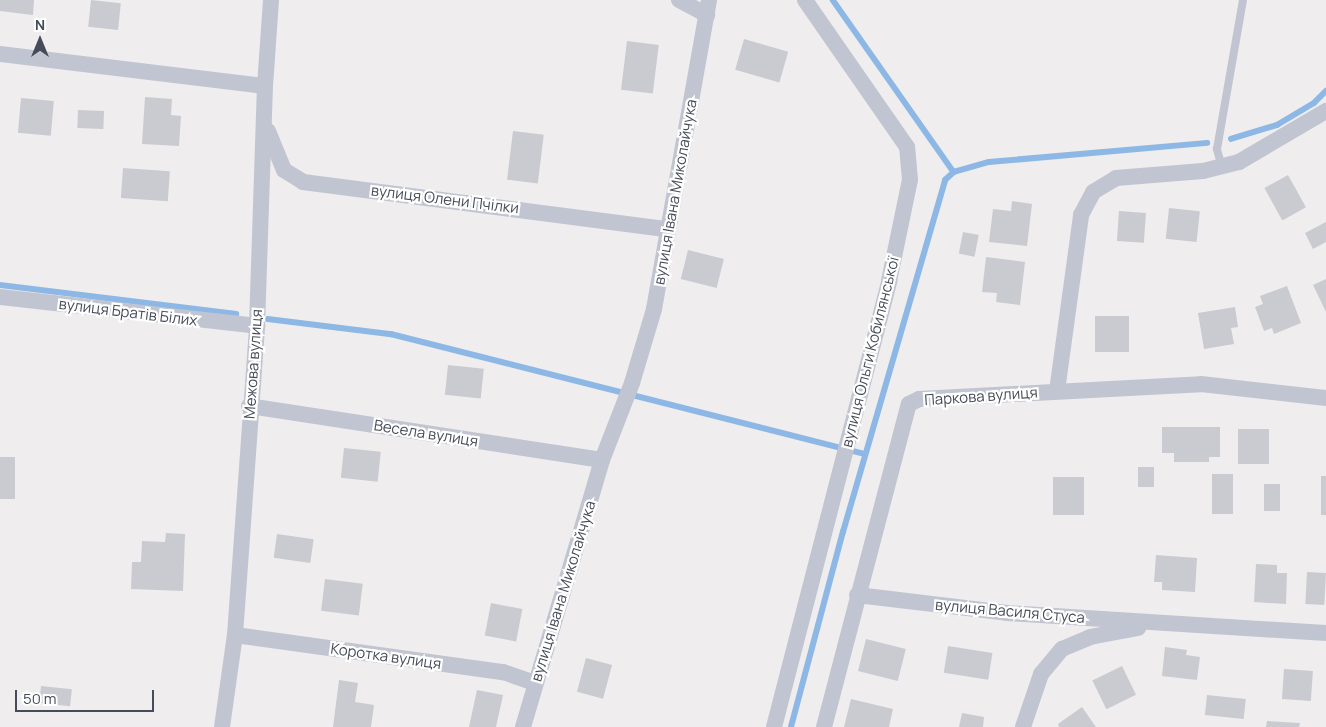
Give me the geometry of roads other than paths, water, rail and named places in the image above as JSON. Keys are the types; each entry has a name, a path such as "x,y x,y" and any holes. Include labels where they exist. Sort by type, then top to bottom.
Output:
{"street":[{"name":"Межова вулиця","path":"222,727 235,635 249,406 257,326 265,86 271,0"},
{"path":"679,0 708,7"},
{"name":"вулиця Ольги Кобилянської","path":"774,727 889,281 910,180 907,147 805,0"},
{"name":"вулиця Івана Миколайчука","path":"523,727 602,460 632,383 654,309 708,7"},
{"path":"0,54 265,86"},
{"path":"1057,390 1081,215 1093,192 1116,178 1222,167 1256,153 1326,111"},
{"name":"вулиця Олени Пчілки","path":"264,117 284,170 303,182 667,229"},
{"name":"вулиця Братів Білих","path":"0,298 257,326"},
{"name":"Паркова вулиця","path":"824,727 857,594 909,404 919,398 1201,384 1326,398"},
{"name":"Весела вулиця","path":"249,406 602,460"},
{"name":"вулиця Василя Стуса","path":"857,594 1007,613 1326,633"},
{"name":"вулиця Василя Стуса","path":"1023,727 1041,674 1062,649 1090,636 1164,624"},
{"name":"Коротка вулиця","path":"235,635 503,672 536,683"}],"lane":[{"path":"1222,167 1217,149 1243,0"}],"waterway":[{"path":"833,0 954,172"},
{"path":"1231,139 1277,125 1314,103 1326,91"},
{"path":"791,727 843,532 945,180 954,172 989,162 1207,143"},
{"path":"0,285 236,314"},
{"path":"268,319 391,334 865,454"}]}
